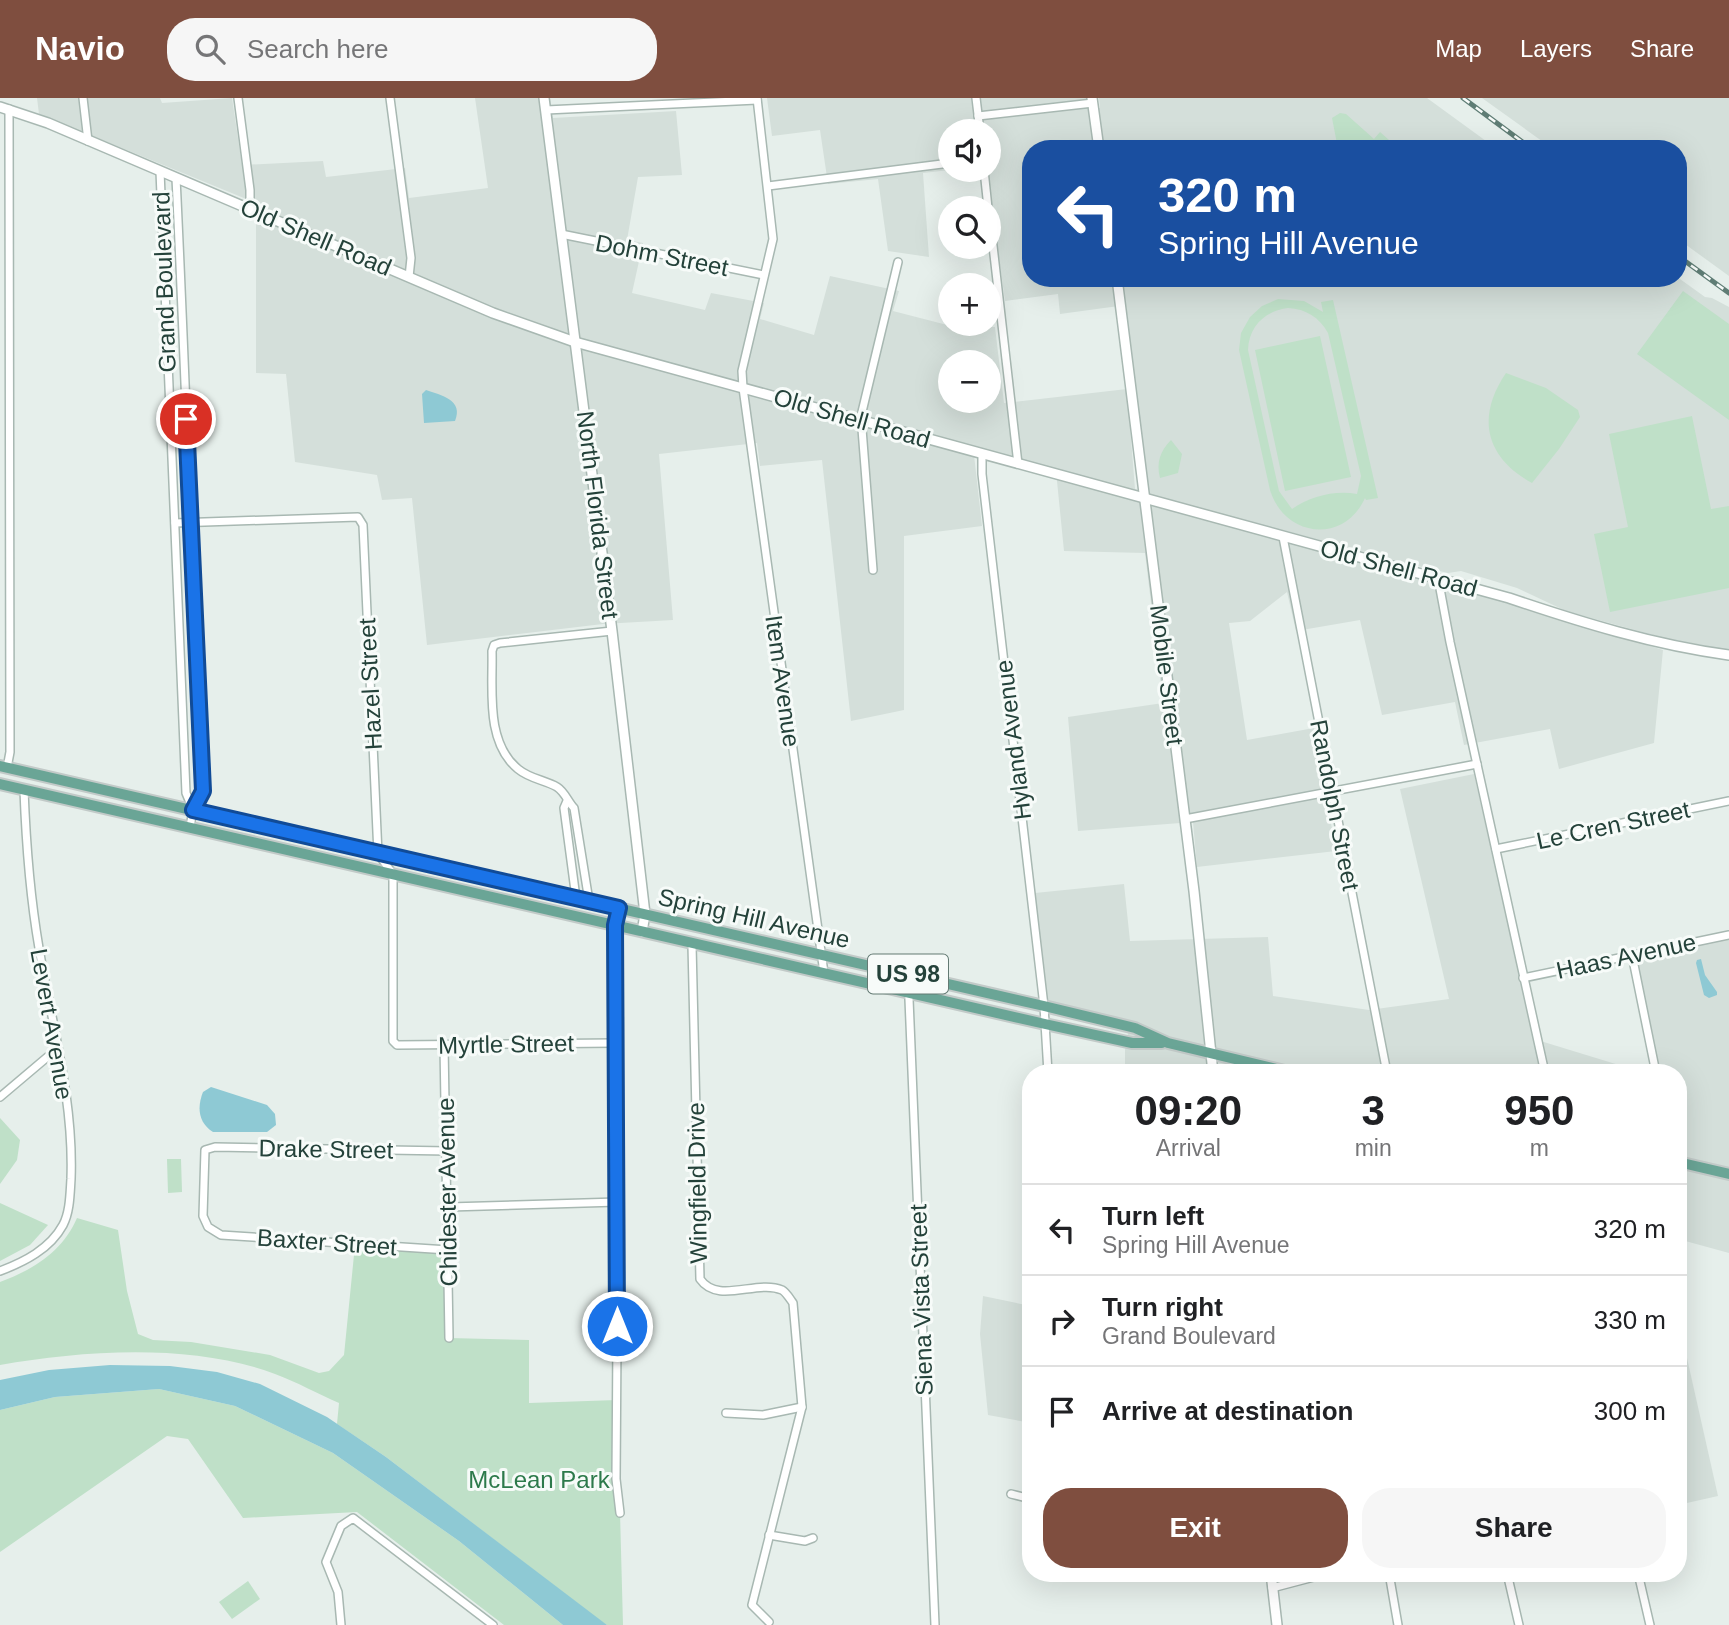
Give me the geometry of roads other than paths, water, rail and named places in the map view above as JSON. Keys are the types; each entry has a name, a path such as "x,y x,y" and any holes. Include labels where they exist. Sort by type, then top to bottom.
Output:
{"main road":[{"name":"Spring Hill Avenue","path":"4,767 1044,1006 1135,1028 1168,1043 1254,1064"},
{"name":"Spring Hill Avenue","path":"0,784 1045,1024 1132,1043 1168,1043"},
{"path":"1687,1164 1729,1174"}],"street":[{"path":"83,98 88,141"},
{"path":"238,98 250,209"},
{"path":"390,98 411,258 409,277"},
{"name":"North Florida Street","path":"544,98 612,631 645,914 642,932"},
{"path":"976,98 978,119"},
{"path":"546,110 757,99"},
{"name":"Item Avenue","path":"757,99 773,239 742,371 743,388 824,973"},
{"path":"978,116 1093,100 1098,140"},
{"path":"4,767 10,752 4,516 5,108"},
{"name":"Old Shell Road","path":"5,108 493,313 575,342 1438,578 1637,636 1729,656"},
{"path":"768,186 938,165"},
{"name":"Grand Boulevard","path":"160,171 186,793 193,810"},
{"name":"Grand Boulevard","path":"176,178 189,523 203,791 193,810 190,827"},
{"name":"Dohm Street","path":"561,234 764,275"},
{"path":"995,259 1018,464"},
{"path":"873,570 861,421 898,262"},
{"name":"Mobile Street","path":"1118,287 1185,819 1212,1064"},
{"name":"Hyland Avenue","path":"982,455 983,485 1044,1006 1047,1064"},
{"name":"Hazel Street","path":"189,523 358,517 363,525 378,854"},
{"path":"175,523 189,523"},
{"name":"Randolph Street","path":"1283,537 1385,1064"},
{"path":"1438,578 1441,602 1543,1064"},
{"path":"589,901 574,808 563,791 556,786 520,771 501,749 496,737 492,651 494,645 500,643 612,631"},
{"path":"1185,819 1477,764"},
{"name":"Levert Avenue","path":"0,1271 42,1250 64,1224 70,1201 70,1141 65,1083 38,947 27,862 24,790"},
{"path":"567,801 564,808 576,898"},
{"name":"Le Cren Street","path":"1496,849 1729,801"},
{"path":"378,854 393,874"},
{"name":"Myrtle Street","path":"393,874 393,1041 397,1045 615,1043"},
{"path":"619,908 615,925 615,1043 618,1202 616,1479 620,1513"},
{"name":"Haas Avenue","path":"1523,978 1729,935"},
{"name":"Wingfield Drive","path":"692,944 700,1279 705,1287 719,1291 764,1287 783,1291 793,1303 802,1407 752,1605 769,1622"},
{"path":"1632,955 1654,1064"},
{"name":"Siena Vista Street","path":"908,975 934,1625"},
{"name":"Chidester Avenue","path":"444,1045 449,1207 449,1338"},
{"path":"0,1097 58,1048"},
{"name":"Drake Street","path":"208,1227 203,1216 205,1150 215,1147 448,1151"},
{"path":"449,1207 618,1202"},
{"name":"Baxter Street","path":"208,1227 221,1235 448,1250"},
{"path":"726,1413 763,1415 802,1407"},
{"path":"1011,1494 1022,1497"},
{"path":"341,1625 338,1592 326,1562 341,1526 353,1518 494,1625"},
{"path":"769,1535 805,1541 813,1538"},
{"path":"1272,1582 1276,1625"},
{"path":"1272,1588 1295,1582"},
{"path":"1391,1582 1398,1625"},
{"path":"1509,1582 1519,1625"},
{"path":"1640,1582 1650,1625"}],"water":[{"path":"426,390 444,396 454,403 457,414 455,421 424,423 422,394"},
{"path":"1701,959 1705,975 1717,992 1717,995 1709,998 1704,995 1696,963"},
{"path":"211,1087 267,1105 275,1114 276,1125 267,1132 213,1132 204,1124 200,1109 203,1092"},
{"path":"110,1365 170,1366 217,1372 260,1384 327,1417 386,1457 607,1625 563,1625 459,1541 333,1453 235,1406 159,1389 55,1397 0,1410 0,1380 49,1370"}],"railway":[{"path":"1463,98 1520,140"},
{"path":"1687,263 1729,293"}],"park label":[{"name":"McLean Park","path":"539,1479"}]}
